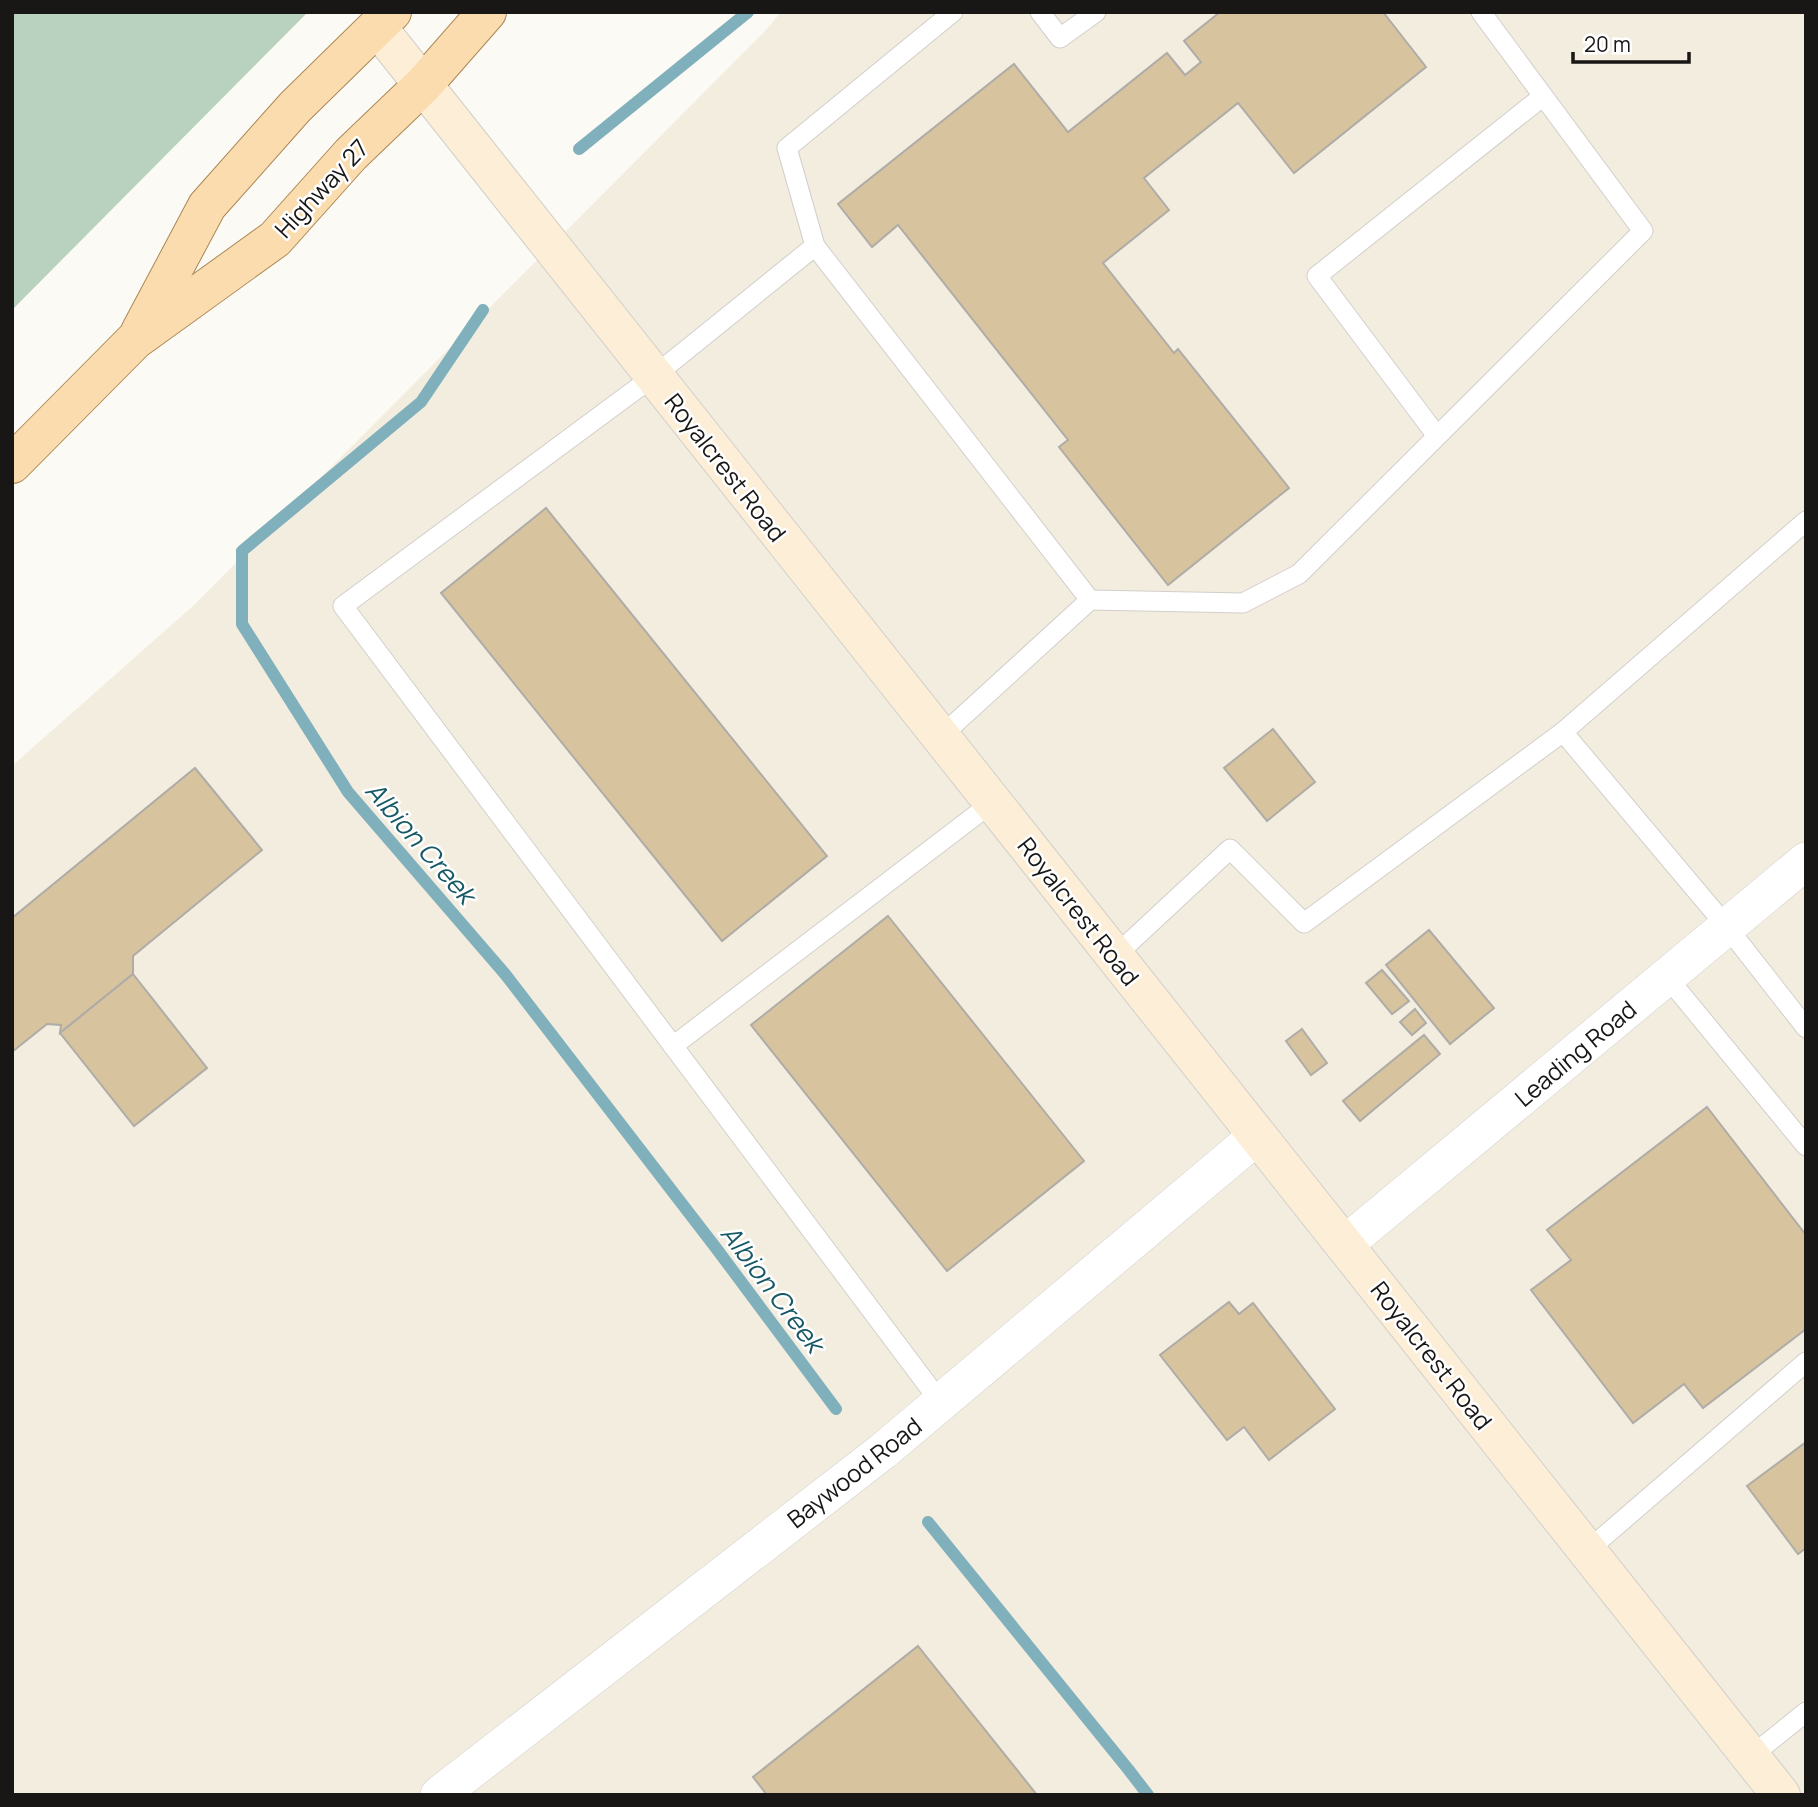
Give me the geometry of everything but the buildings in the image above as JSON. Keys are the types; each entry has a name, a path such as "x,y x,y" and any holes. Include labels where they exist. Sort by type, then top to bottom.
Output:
{"main road":[{"name":"Highway 27","path":"12,464 135,341 275,239 351,153 423,85 488,12"},
{"name":"Highway 27","path":"135,341 207,206 295,107 385,20"}],"street":[{"name":"Royalcrest Road","path":"385,20 423,85 1781,1795"},
{"name":"Leading Road","path":"1344,1245 1806,861"},
{"name":"Baywood Road","path":"439,1795 883,1451 1257,1136"}],"lane":[{"path":"953,12 787,148 815,246 1090,600"},
{"path":"1040,12 1060,38 1096,12"},
{"path":"940,737 1090,600 1243,603 1299,574 1643,231 1480,12"},
{"path":"1437,436 1317,276 1542,97"},
{"path":"815,246 654,376 343,606 941,1403"},
{"path":"1115,956 1230,849 1304,923 1563,732 1806,521"},
{"path":"1563,732 1727,927 1806,1028"},
{"path":"673,1046 993,802"},
{"path":"1667,977 1806,1146"},
{"path":"1587,1551 1806,1362"},
{"path":"1750,1756 1806,1712"}],"shaded area":[{"path":"781,12 1806,12 1806,1795 12,1795 12,766 194,605"}],"green space":[{"path":"12,12 308,12 12,310"}],"waterway":[{"name":"Albion Creek","path":"579,149 748,12"},
{"name":"Albion Creek","path":"483,310 421,402 242,551 242,624 348,792 505,974 836,1409"},
{"name":"Albion Creek","path":"928,1522 1148,1795"}]}
